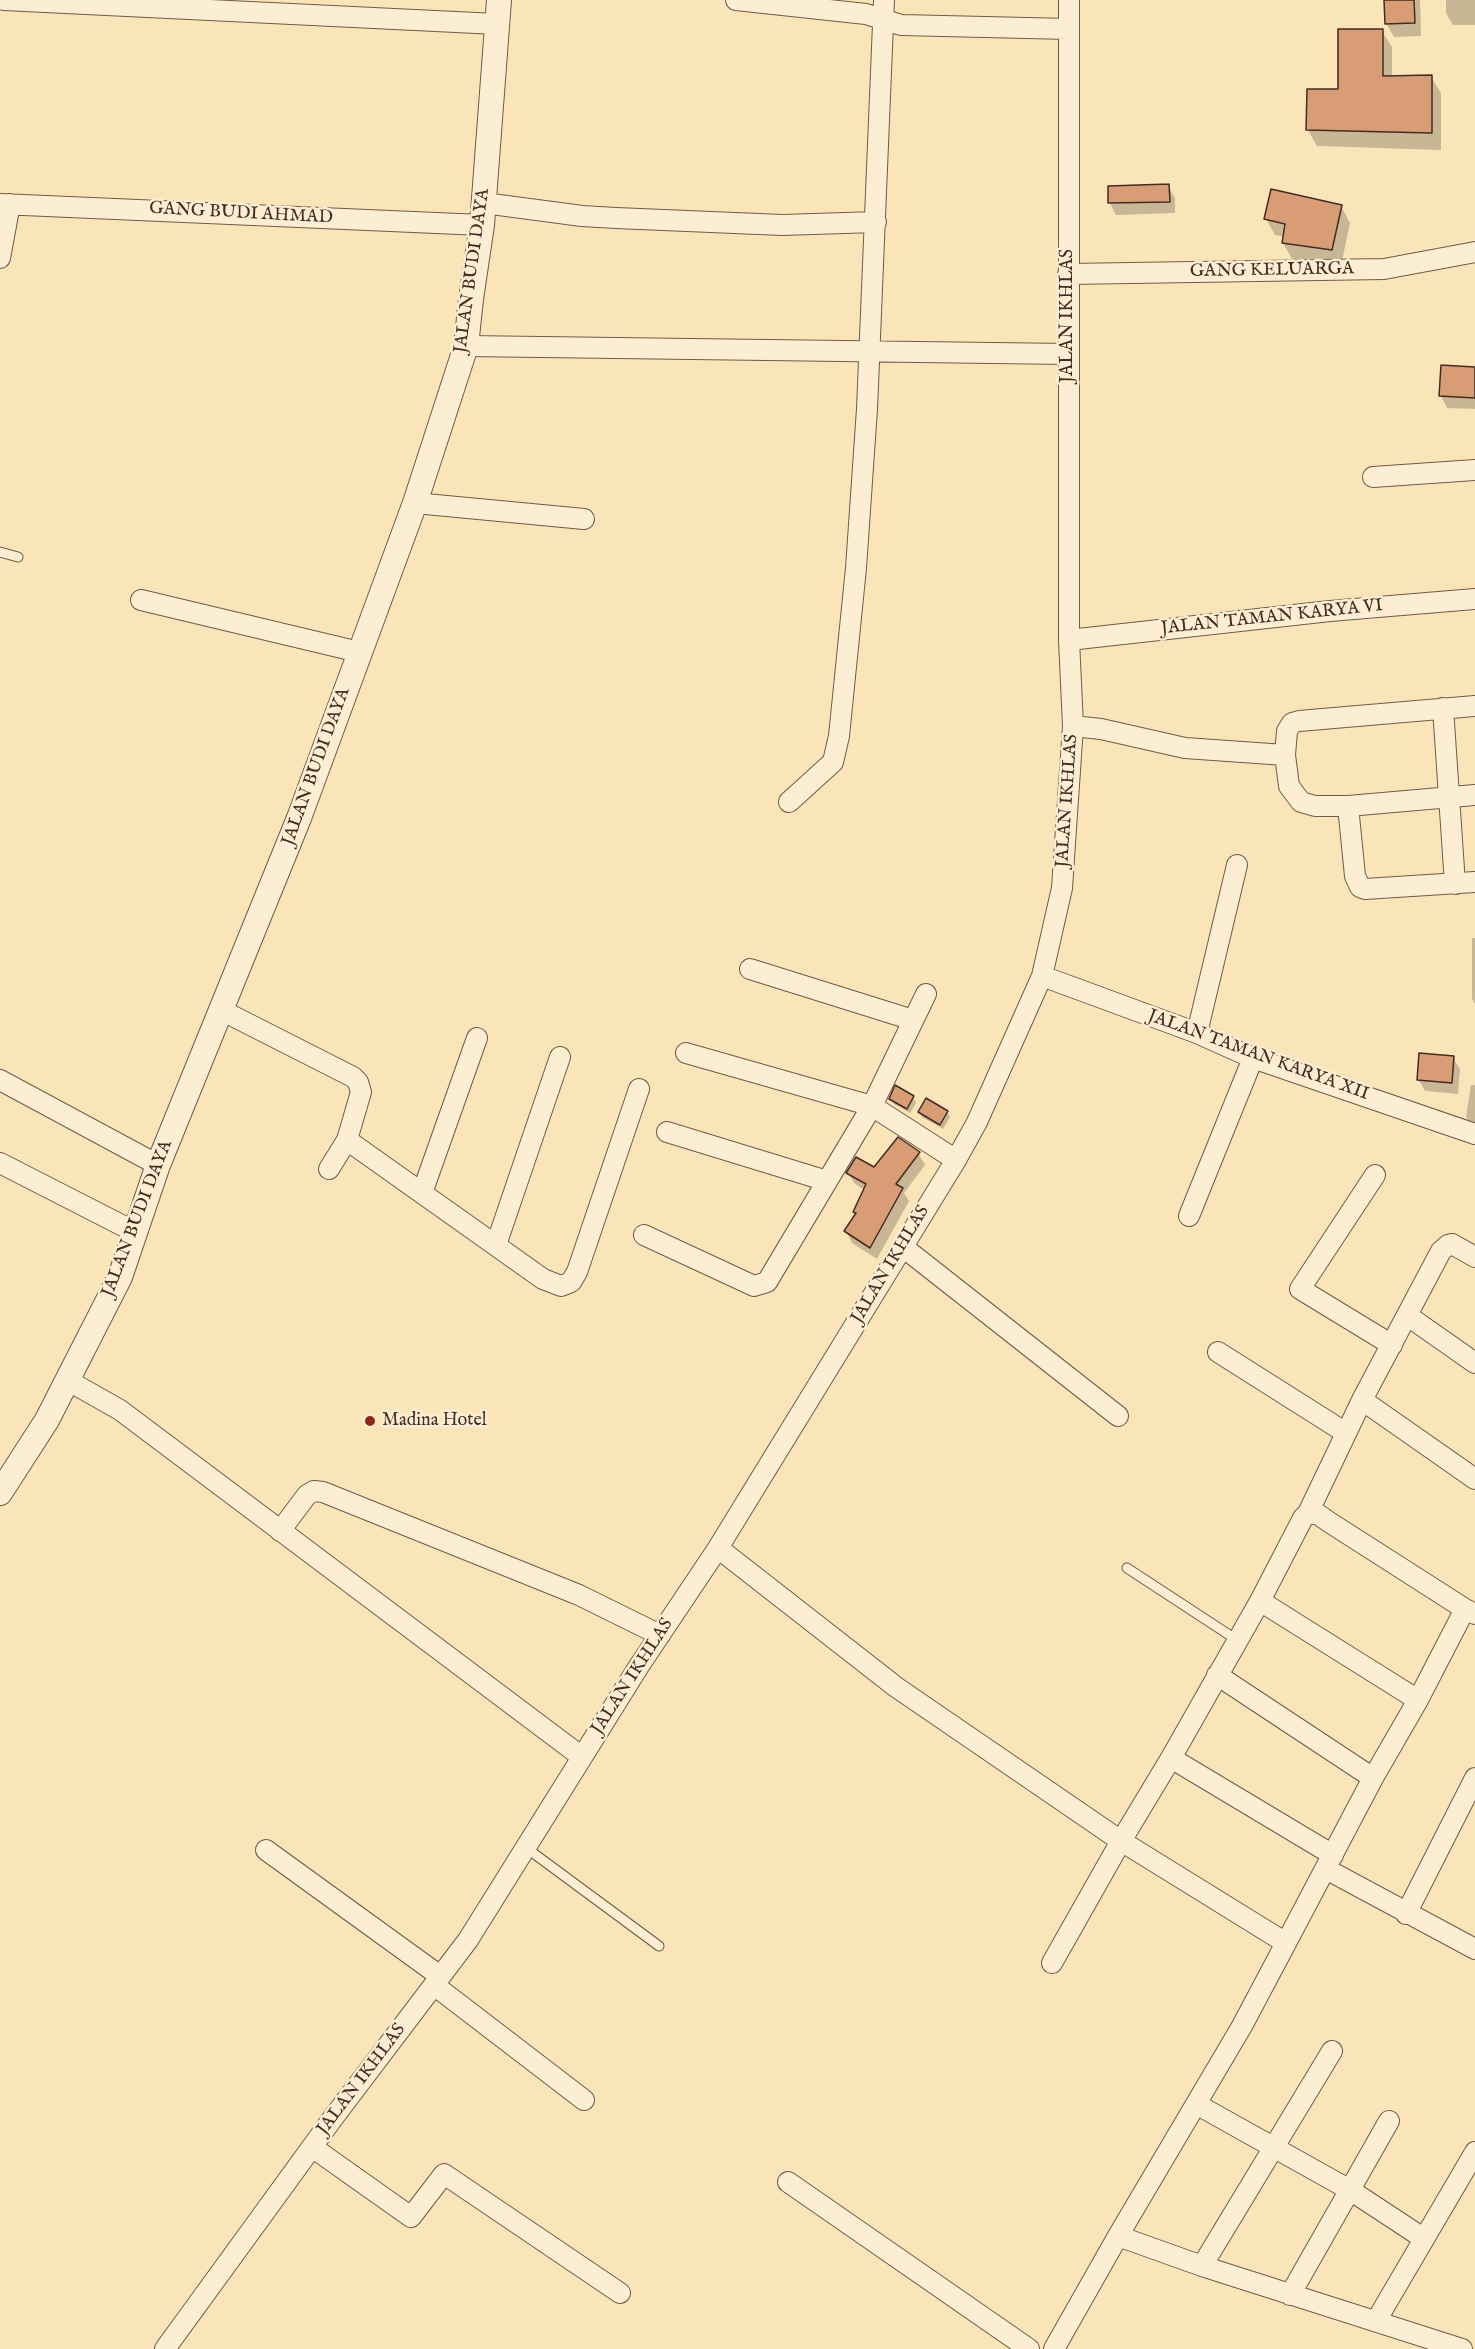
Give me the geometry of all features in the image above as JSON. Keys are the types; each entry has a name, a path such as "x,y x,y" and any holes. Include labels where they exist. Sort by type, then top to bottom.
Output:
{"street":[{"path":"3,0 497,24"},
{"name":"JALAN BUDI DAYA","path":"0,1493 47,1420 120,1277 158,1165 299,818 415,503 466,346 483,214 498,0"},
{"path":"736,0 866,14 884,10"},
{"name":"JALAN IKHLAS","path":"165,2349 312,2147 468,1940 582,1757 718,1548 956,1160 977,1122 1042,976 1062,888 1073,726 1069,640 1069,0"},
{"path":"884,10 901,25 1069,29"},
{"path":"789,801 832,762 839,736 856,568 870,353 884,10"},
{"path":"0,258 5,204"},
{"name":"GANG BUDI AHMAD","path":"5,204 582,216 782,225 876,222"},
{"name":"GANG KELUARGA","path":"1068,274 1384,269 1475,252"},
{"path":"466,346 1068,354"},
{"path":"1372,477 1475,470"},
{"path":"415,503 584,519"},
{"name":"JALAN TAMAN KARYA VI","path":"1069,640 1330,611 1475,598"},
{"path":"141,600 359,652"},
{"path":"1475,706 1299,721 1292,723 1287,731 1285,755 1289,786 1301,802 1316,806 1348,806 1475,795"},
{"path":"1348,806 1355,876 1360,887 1365,889 1465,883 1449,796 1443,708"},
{"path":"1073,726 1101,729 1185,748 1285,755"},
{"path":"1197,1033 1237,865"},
{"path":"750,969 913,1020"},
{"name":"JALAN TAMAN KARYA XII","path":"1042,976 1197,1033 1253,1058 1475,1134"},
{"path":"644,1235 754,1286 767,1282 872,1106 926,994"},
{"path":"221,1010 353,1077 358,1082 361,1092 347,1140 329,1169"},
{"path":"422,1193 477,1038"},
{"path":"686,1053 872,1106 956,1160"},
{"path":"496,1245 560,1057"},
{"path":"1189,1216 1253,1058"},
{"path":"0,1080 158,1165"},
{"path":"347,1140 554,1285 561,1286 572,1282 577,1272 639,1089"},
{"path":"667,1132 827,1181"},
{"path":"0,1163 135,1232"},
{"path":"1375,1175 1300,1289 1392,1345"},
{"path":"1052,1963 1260,1601 1303,1518 1308,1513 1362,1400 1441,1251 1448,1245 1456,1245 1475,1257"},
{"path":"903,1246 1118,1416"},
{"path":"1408,1316 1475,1363"},
{"path":"1218,1352 1346,1433"},
{"path":"67,1380 120,1410 582,1757"},
{"path":"1362,1400 1475,1479"},
{"path":"280,1532 308,1496 314,1491 323,1492 579,1595 660,1635"},
{"path":"1054,2349 1242,2026 1373,1778 1470,1611 1329,1522 1308,1513"},
{"path":"718,1548 896,1687 1121,1841 1286,1943"},
{"path":"1260,1601 1418,1700"},
{"path":"1217,1675 1373,1778"},
{"path":"1171,1758 1406,1914 1475,1949"},
{"path":"1406,1914 1475,1778"},
{"path":"266,1850 437,1981 584,2100"},
{"path":"1202,2266 1332,2051"},
{"path":"1196,2104 1350,2190 1423,2238"},
{"path":"1290,2295 1389,2121"},
{"path":"312,2147 411,2217 444,2174 620,2292"},
{"path":"1376,2321 1475,2152"},
{"path":"788,2182 1029,2349"},
{"path":"1118,2236 1290,2295 1462,2349"}],"lane":[{"path":"0,552 18,557"},
{"path":"1127,1568 1238,1640"},
{"path":"525,1847 659,1946"}],"building":[{"path":"1384,0 1414,0 1415,23 1385,24"},
{"path":"1338,29 1383,29 1383,76 1432,75 1432,133 1306,130 1307,89 1338,89"},
{"path":"1169,184 1170,202 1108,203 1108,186"},
{"path":"1271,189 1342,205 1332,250 1282,243 1285,224 1264,219"},
{"path":"1441,365 1475,367 1475,398 1439,396"},
{"path":"1419,1053 1454,1056 1452,1083 1417,1080"},
{"path":"895,1085 914,1096 907,1109 889,1099"},
{"path":"926,1098 948,1111 940,1125 918,1112"},
{"path":"898,1137 920,1152 896,1184 903,1188 870,1248 844,1231 856,1213 853,1212 866,1184 846,1173 856,1157 874,1167"}],"place":[{"name":"Madina Hotel","path":"370,1421"}]}
